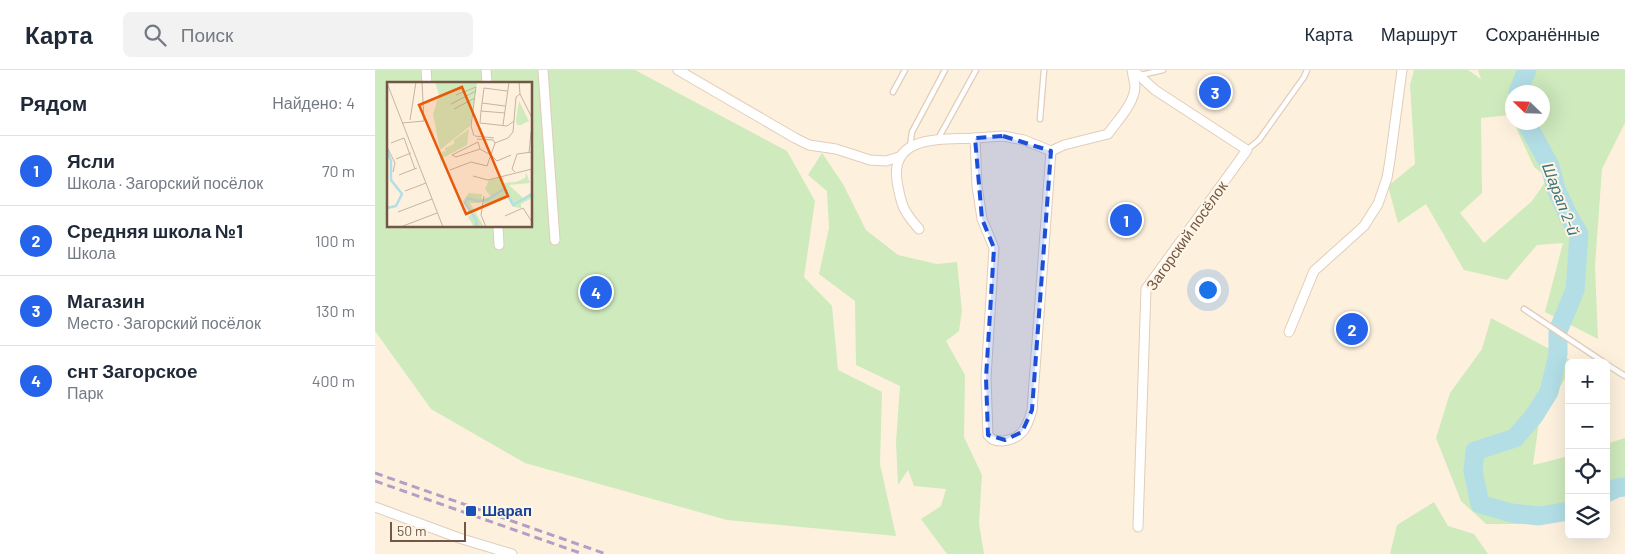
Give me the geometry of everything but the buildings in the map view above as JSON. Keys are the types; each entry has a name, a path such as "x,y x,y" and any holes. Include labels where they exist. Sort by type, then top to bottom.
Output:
{"street":[{"path":"543,70 555,240"},
{"path":"678,70 795,138 809,144 836,149 870,160 886,161 899,157"},
{"path":"1289,332 1314,270 1364,226 1378,204 1391,160 1402,70"},
{"path":"919,229 903,210 896,170 899,157 904,150 916,144 938,140 1003,136 1025,140 1051,151 1064,145 1108,134 1133,96 1135,72"},
{"path":"1135,72 1155,90 1247,150"},
{"path":"975,138 977,186 982,219 994,248 985,378 988,435 996,441 1014,439 1022,432 1028,423 1031,410 1051,151"},
{"name":"Загорский посёлок","path":"1138,527 1146,289 1247,150"},
{"path":"498,228 499,245"},
{"path":"375,508 459,538 512,554"}],"lane":[{"path":"893,92 905,70"},
{"path":"910,147 911,132 945,70"},
{"path":"938,140 975,70"},
{"path":"1040,119 1044,70"},
{"path":"1135,72 1163,70"},
{"path":"1247,150 1259,140 1307,70"},
{"path":"1524,309 1599,359"},
{"path":"1610,366 1625,376"}],"highlighted area":[{"path":"1003,136 1051,151 1032,410 1022,432 1005,440 988,435 986,378 994,248 982,219 975,138"}],"green space":[{"path":"375,70 635,70 787,151 815,201 804,277 832,306 838,370 882,392 880,464 896,536 727,520 525,463 431,409 375,331"},
{"path":"1414,70 1468,70 1481,79 1478,70 1625,70 1625,123 1602,169 1595,266 1598,339 1545,312 1563,243 1537,245 1507,280 1464,270 1426,204 1398,223 1388,186 1415,164 1410,85","holes":["1505,85 1550,85 1550,130 1517,130 1534,167 1548,178 1532,201 1484,243 1460,213 1482,193 1481,118 1505,116"]},
{"path":"822,153 843,184 866,230 898,255 937,264 957,262 962,311 959,331 946,341 965,375 964,437 982,475 979,523 984,554 947,554 921,519 941,506 946,489 914,486 908,470 898,485 896,442 900,386 856,365 855,301 819,274 829,228 827,191 808,175"},
{"path":"1491,318 1568,359 1565,359 1565,379 1539,422 1533,465 1565,457 1565,512 1535,524 1486,524 1461,501 1436,438 1450,393 1482,349"},
{"path":"1625,438 1625,495 1610,496 1610,443"},
{"path":"1434,502 1448,526 1474,534 1488,554 1390,554 1397,525"}],"waterway":[{"name":"Шарап 2-й","path":"1521,85 1527,70"},
{"name":"Шарап 2-й","path":"1530,130 1550,166 1556,189 1579,234 1575,290 1558,331 1558,354 1549,392 1534,416 1515,438 1475,451 1473,471 1480,504 1511,513 1539,516 1565,512"},
{"name":"Шарап 2-й","path":"1610,491 1625,487"}],"railway":[{"path":"375,473 606,554"},
{"path":"375,481 583,554"}],"place":[{"name":"Магазин","path":"1215,92"},
{"name":"Ясли","path":"1126,220"},
{"name":"снт Загорское","path":"596,292"},
{"name":"Средняя школа №1","path":"1352,329"},
{"name":"Шарап","path":"471,511"}]}
